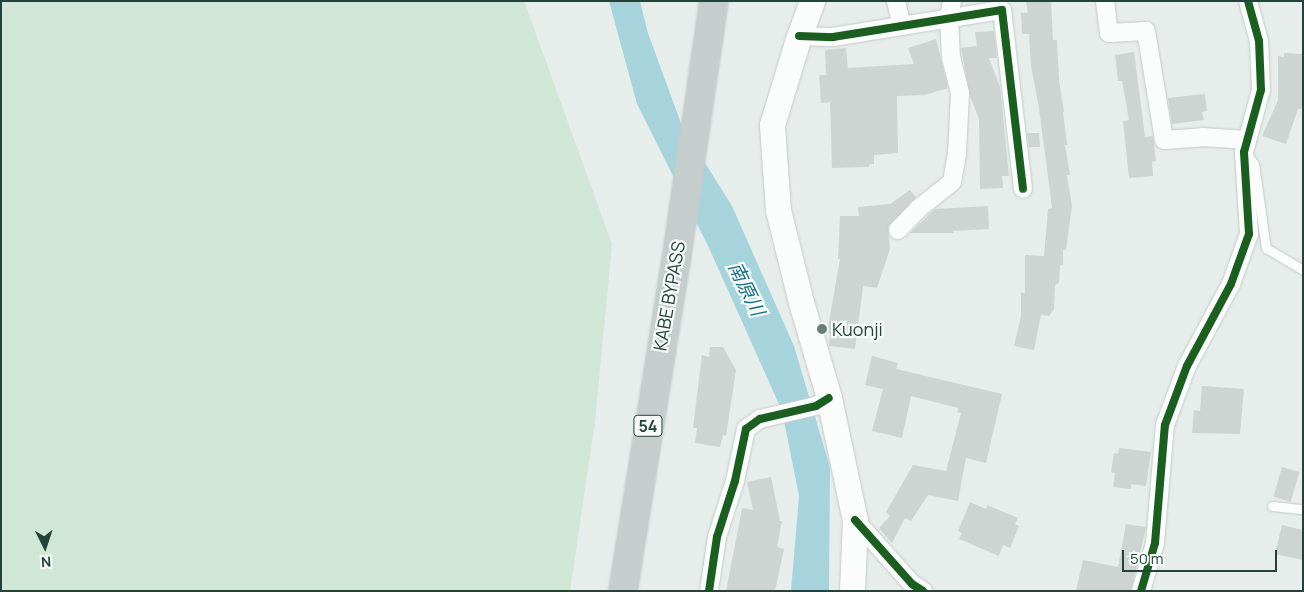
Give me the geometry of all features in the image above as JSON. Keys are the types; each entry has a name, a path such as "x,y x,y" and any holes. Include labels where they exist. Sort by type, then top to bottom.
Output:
{"highway":[{"name":"KABE BYPASS","path":"623,591 676,261 714,1"}],"main road":[{"path":"812,1 799,36 772,125 778,210 823,402 855,520 852,591"}],"street":[{"path":"896,1 902,26"},
{"path":"1105,1 1109,33 1146,31 1164,140 1202,137 1246,146"},
{"path":"1141,591 1155,543 1165,425 1187,366 1231,284 1249,234 1246,146 1261,90 1259,42 1248,1"},
{"path":"799,36 833,36 902,26 951,10 1002,10 1024,189"},
{"path":"898,230 918,209 952,182 960,93 951,58 951,10"},
{"path":"709,591 718,537 735,481 746,429 760,419 823,402"},
{"path":"855,520 912,584 923,591"}],"lane":[{"path":"1246,146 1254,164 1266,248 1303,270"},
{"path":"1272,506 1303,509"}],"green space":[{"path":"1,1 524,1 612,244 595,422 570,591 1,591"}],"water":[{"name":"南原川","path":"609,1 640,1 648,33 682,126 732,206 794,346 830,467 829,591 791,591 799,496 782,411 709,248 637,104"}],"building":[{"path":"1026,1 1051,1 1053,40 1057,40 1059,80 1067,145 1065,145 1070,175 1067,175 1072,206 1066,250 1063,250 1063,265 1060,265 1059,283 1055,285 1054,309 1049,316 1041,315 1034,350 1014,346 1021,316 1021,292 1025,293 1025,255 1044,256 1048,209 1052,208 1039,108 1031,66 1029,34 1022,34 1021,13 1028,13"},
{"path":"994,31 997,58 989,58 1000,87 1009,176 1002,176 1003,188 980,189 979,119 970,96 961,48 977,46 975,32"},
{"path":"936,39 948,88 925,95 897,96 898,153 874,155 874,164 869,164 869,167 832,168 830,102 821,103 819,75 826,75 825,50 846,48 848,68 914,64 908,48"},
{"path":"1134,52 1145,137 1153,136 1156,161 1152,162 1153,176 1129,178 1123,121 1129,120 1122,81 1118,81 1115,55"},
{"path":"1284,53 1303,54 1303,109 1298,109 1286,144 1262,136 1278,100 1278,56 1284,57"},
{"path":"1205,94 1207,111 1202,112 1204,120 1172,124 1168,98"},
{"path":"1027,133 1039,133 1040,147 1029,147"},
{"path":"910,190 916,197 888,227 890,249 877,288 863,286 855,349 829,346 830,333 827,333 840,259 838,259 840,216 859,216 858,207 890,204"},
{"path":"988,206 989,229 953,231 953,233 910,233 935,209"},
{"path":"710,347 723,347 736,370 726,436 723,435 720,447 695,443 697,428 693,428 702,355 709,357"},
{"path":"872,356 898,363 896,369 1002,394 986,463 966,458 958,501 928,495 911,521 905,518 892,543 879,528 890,516 886,512 913,465 946,471 961,413 957,412 958,408 911,396 902,438 872,431 883,389 865,385"},
{"path":"1202,386 1244,389 1240,434 1192,433 1194,410 1200,411"},
{"path":"1119,448 1151,452 1146,486 1131,484 1131,489 1113,487 1115,473 1111,472 1114,453 1118,454"},
{"path":"1282,467 1299,472 1291,502 1273,497"},
{"path":"771,477 780,521 782,521 777,547 784,549 775,591 726,591 742,508 753,510 747,482"},
{"path":"970,502 986,509 987,505 1018,518 1015,524 1019,526 1010,548 1003,545 999,556 959,539 962,533 958,531"},
{"path":"1126,524 1146,527 1131,591 1076,591 1083,560 1118,567"},
{"path":"1282,525 1303,530 1303,560 1275,554"}],"cycle path":[{"path":"1141,591 1155,543 1165,425 1187,366 1231,284 1249,234 1244,152 1261,90 1259,41 1248,1"},
{"path":"799,36 833,37 1002,10 1023,189"},
{"path":"709,591 717,537 735,481 746,429 760,419 816,406 829,398"},
{"path":"855,520 912,584 923,591"}],"place":[{"name":"Kuonji","path":"822,329"}]}
